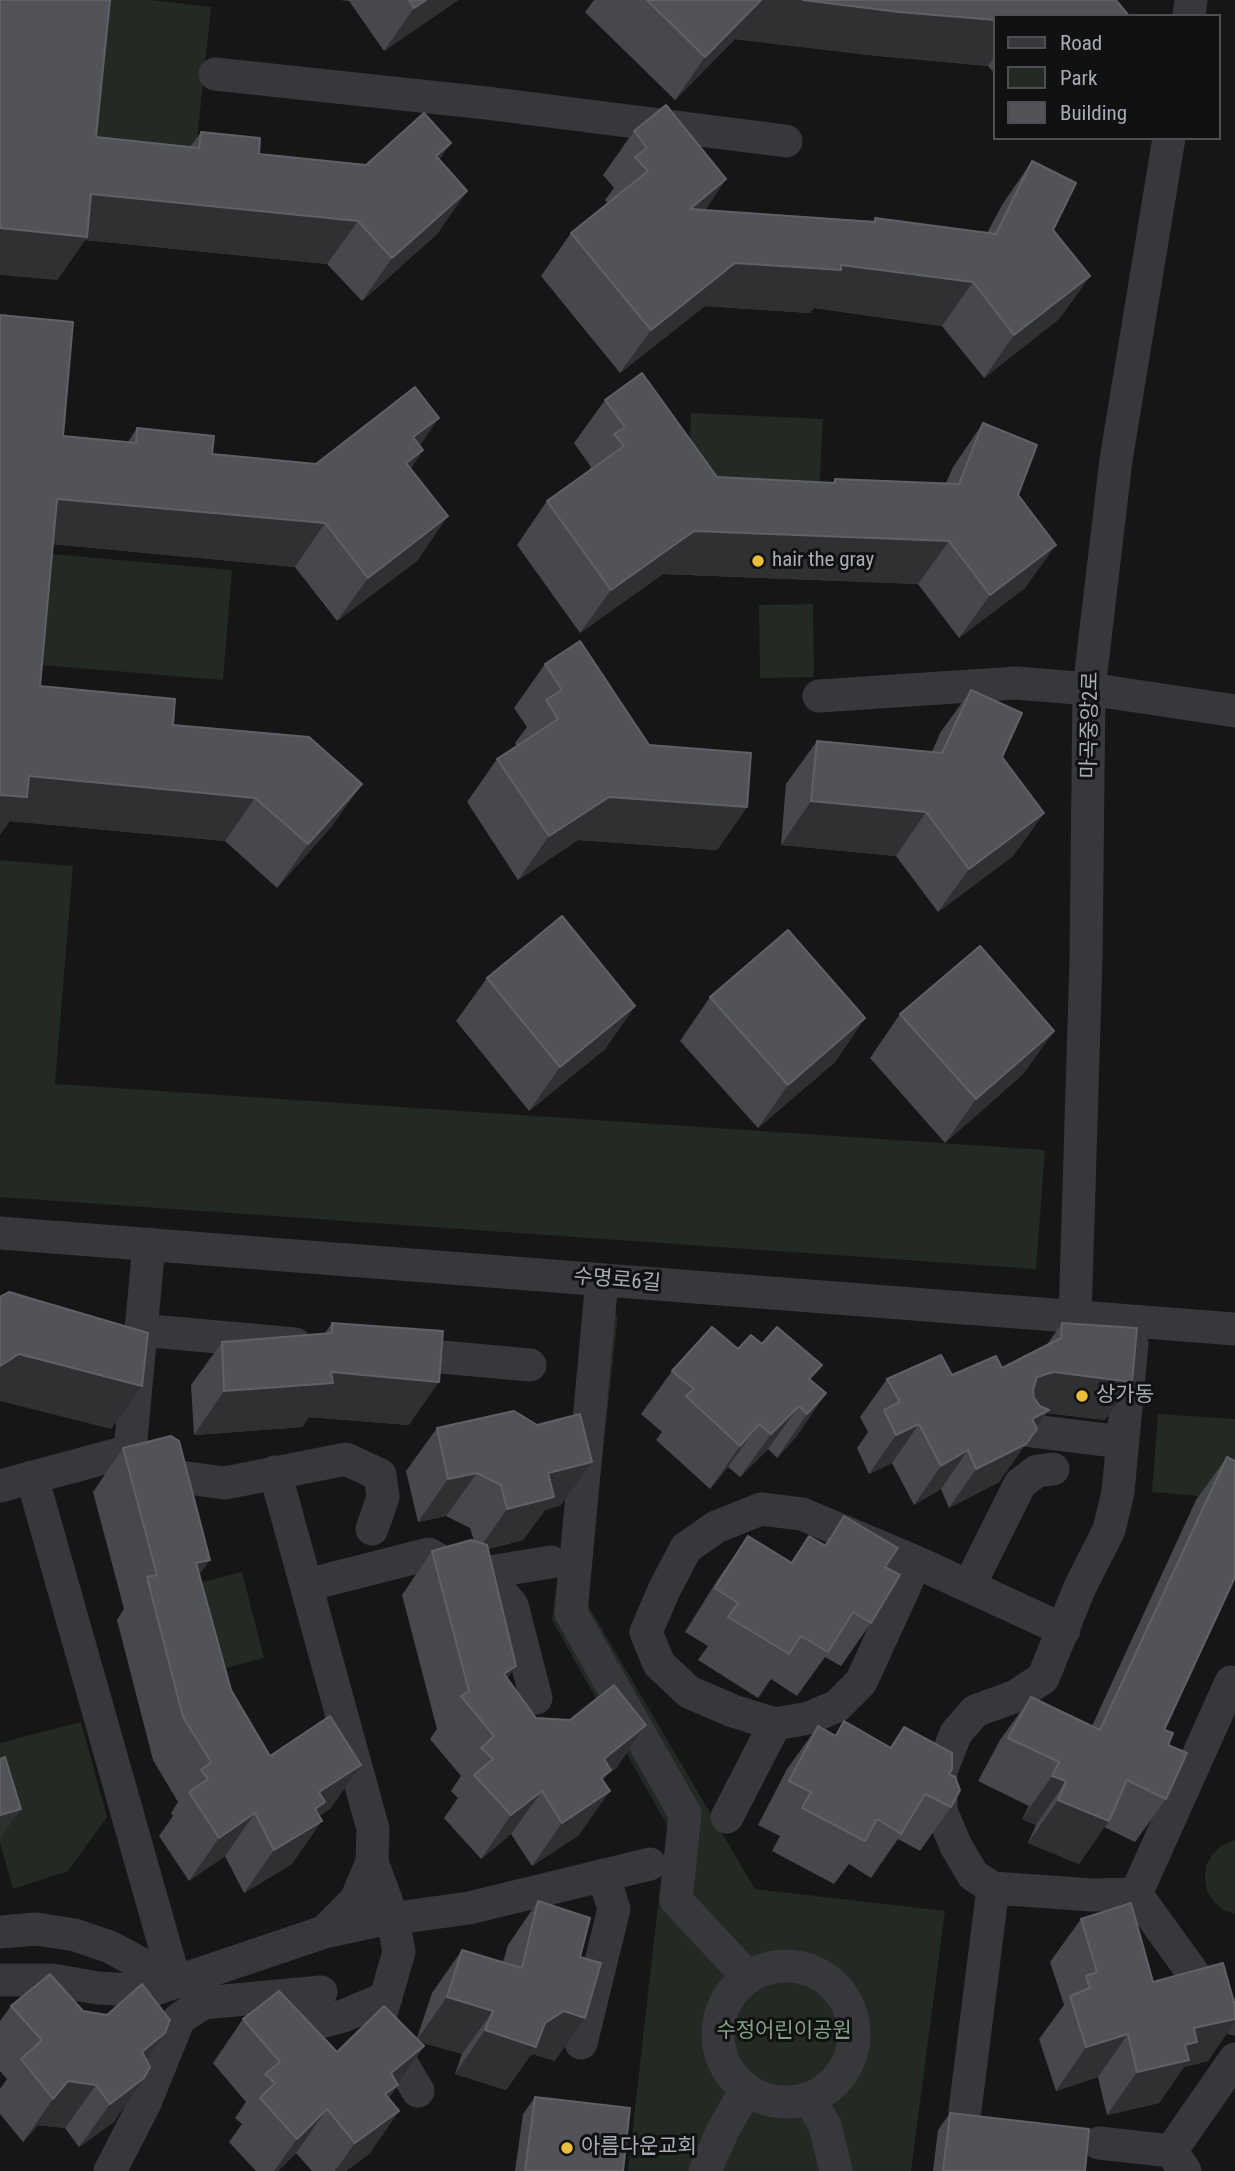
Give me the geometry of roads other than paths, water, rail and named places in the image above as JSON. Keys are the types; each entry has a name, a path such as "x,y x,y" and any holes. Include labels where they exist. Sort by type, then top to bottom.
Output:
{"street":[{"path":"215,74 486,103 786,141"},
{"name":"마곡중앙2로","path":"1074,1317 1086,960 1089,689 1116,460 1169,140"},
{"path":"819,696 1016,684 1089,689 1235,711"},
{"name":"수명로6길","path":"0,1233 1235,1329"},
{"path":"130,1451 149,1244"},
{"path":"602,1280 571,1614 685,1814 676,1900 748,1977"},
{"path":"1135,1320 1118,1492 1109,1530 1080,1587 1043,1678 1016,1696 975,1711 956,1733 941,1771 941,1811 956,1846 973,1875 993,1888 1093,1895 1136,1894"},
{"path":"140,1330 321,1346"},
{"path":"363,1350 530,1365"},
{"path":"1025,1430 1122,1442"},
{"path":"0,1486 130,1451 172,1476 225,1483 346,1459 380,1475 383,1497 372,1528"},
{"path":"969,1586 1020,1484 1037,1471 1053,1469"},
{"path":"275,1472 373,1829 372,1862 356,1900 324,1932"},
{"path":"32,1477 175,1982"},
{"path":"916,1562 861,1682 837,1706 809,1718 775,1724 733,1711 689,1692 659,1664 646,1632 686,1548 716,1527 761,1509 802,1514 916,1562 1064,1630"},
{"path":"307,1585 429,1554 452,1568 484,1573 551,1563"},
{"path":"484,1573 512,1605 536,1698"},
{"path":"1136,1894 1231,1682 1235,1684"},
{"path":"727,1817 775,1724"},
{"path":"372,1862 393,1919 399,1952 378,2024 418,2091"},
{"path":"0,1980 52,1980 98,1988 149,1991 324,1932 469,1908 650,1864"},
{"path":"581,2043 614,1909 603,1875"},
{"path":"965,2110 993,1888"},
{"path":"1136,1894 1216,2005 1235,2019"},
{"path":"0,1932 36,1929 75,1935 110,1947 175,1982"},
{"path":"790,1966 813,1971 832,1984 847,2002 854,2024 854,2047 846,2069 831,2087 810,2098 788,2103 766,2100 746,2090 730,2075 720,2055 717,2034 721,2011 732,1992 748,1977 768,1968 790,1966"},
{"path":"110,2171 144,2105 179,2019 203,2003 321,1992"},
{"path":"283,2032 343,2016 386,1998"},
{"path":"1099,2143 1178,2161 1235,2059"},
{"path":"705,2171 723,2130 746,2090"},
{"path":"810,2098 825,2126 836,2171"}],"place":[{"name":"hair the gray","path":"758,561"},
{"name":"상가동","path":"1082,1396"},
{"name":"아름다운교회","path":"567,2148"}],"park label":[{"name":"수정어린이공원","path":"784,2032"}]}
